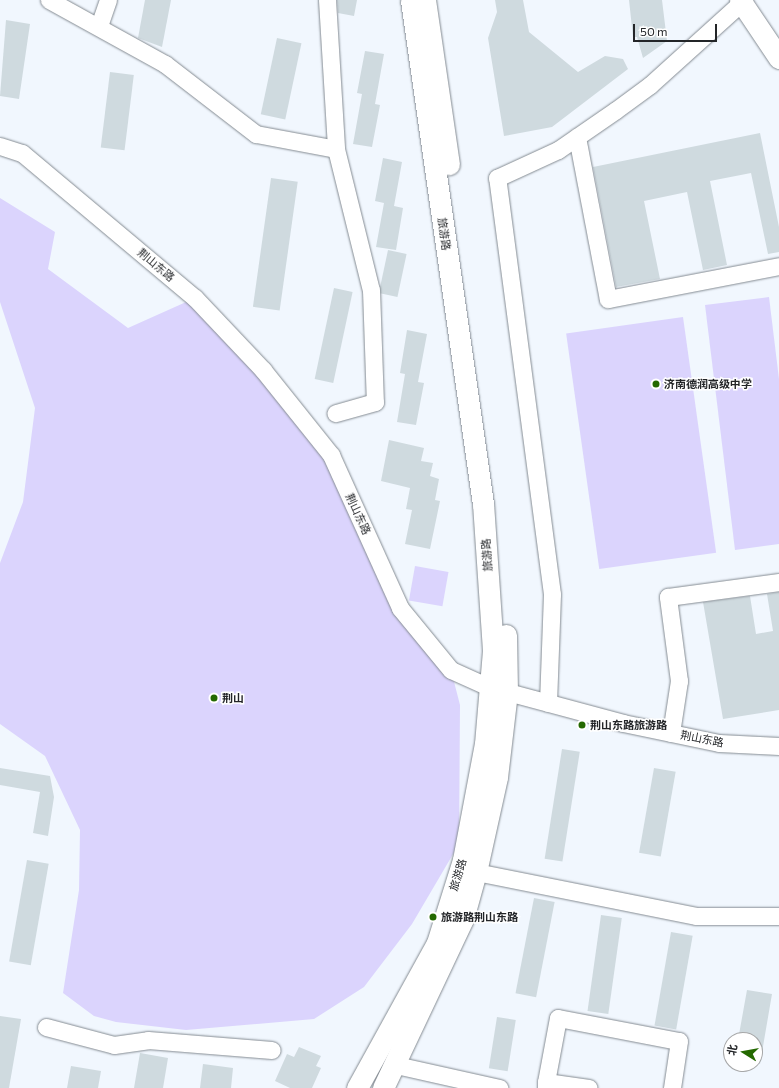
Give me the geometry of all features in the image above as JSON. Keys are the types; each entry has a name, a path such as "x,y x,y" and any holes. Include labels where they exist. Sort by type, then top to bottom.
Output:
{"main road":[{"name":"旅游路","path":"357,1088 375,1060 438,943 463,860 477,802 498,689 493,650 483,504 410,0"},
{"name":"旅游路","path":"383,1088 396,1065 463,919 476,872 496,783 498,689 497,506 426,0"},
{"path":"742,1 779,58"}],"street":[{"path":"50,0 165,64 256,134 336,149"},
{"path":"99,26 108,0"},
{"path":"327,0 336,149 371,290 375,402 336,413"},
{"path":"548,704 552,594 497,178 577,137 650,85 742,1"},
{"path":"577,137 608,299 779,266"},
{"name":"荆山东路","path":"0,146 22,153 196,298 263,370 331,455 400,608 451,670 498,689 548,704 670,733 719,743 779,746"},
{"path":"670,733 679,681 668,597 779,582"},
{"path":"476,872 696,916 779,916"},
{"path":"589,1088 546,1085 558,1018 679,1041 672,1088"},
{"path":"46,1027 114,1045 148,1040 272,1050"},
{"path":"396,1065 499,1088"}],"shaded area":[{"path":"0,198 55,232 48,269 128,328 195,298 331,455 400,608 451,670 460,705 459,844 412,924 364,987 314,1019 186,1030 116,1022 94,1016 63,993 79,890 80,830 45,756 0,724 0,563 23,502 35,408 0,302"},
{"path":"769,297 779,379 779,544 735,550 705,305"},
{"path":"683,317 716,553 599,569 566,333"},
{"path":"415,566 448,572 442,606 409,600"}],"building":[{"path":"145,0 171,0 162,47 138,38"},
{"path":"337,0 357,0 354,16 338,13"},
{"path":"495,0 523,0 529,32 578,72 605,56 623,59 628,69 552,127 504,136 488,38 497,12"},
{"path":"629,0 662,0 667,41 643,58 637,37 633,37"},
{"path":"6,20 30,24 19,99 0,96"},
{"path":"277,38 301,43 285,119 261,114"},
{"path":"365,51 384,54 375,104 380,105 372,147 353,144 362,94 357,93"},
{"path":"110,72 134,75 125,150 101,147"},
{"path":"760,133 779,227 779,252 768,254 751,173 710,181 727,265 703,270 687,192 644,201 660,279 616,287 593,167"},
{"path":"383,158 402,162 394,206 403,208 396,250 376,247 384,203 375,201"},
{"path":"271,178 298,182 280,310 253,307"},
{"path":"388,250 407,254 397,297 379,293"},
{"path":"334,288 353,292 333,383 315,379"},
{"path":"407,330 427,334 418,382 424,383 416,425 397,422 405,374 400,373"},
{"path":"389,440 424,448 421,461 433,463 430,476 439,479 435,500 440,501 430,549 405,544 412,510 406,509 410,488 381,481"},
{"path":"779,592 779,710 723,719 703,602 750,596 756,634 773,631 767,594"},
{"path":"562,749 580,752 562,861 545,859"},
{"path":"0,768 50,776 54,797 48,836 33,833 40,792 0,785"},
{"path":"654,768 676,772 661,857 639,853"},
{"path":"27,860 49,864 31,965 9,961"},
{"path":"534,898 555,902 536,997 515,993"},
{"path":"601,915 622,918 608,1014 588,1011"},
{"path":"671,932 693,936 676,1029 655,1026"},
{"path":"747,990 772,994 763,1046 763,1032 739,1032"},
{"path":"0,1016 21,1019 9,1088 0,1088"},
{"path":"497,1017 516,1020 508,1071 489,1068"},
{"path":"299,1047 321,1056 316,1066 321,1068 312,1088 290,1088 275,1081 287,1054 294,1057"},
{"path":"140,1053 168,1058 163,1088 134,1088"},
{"path":"203,1064 233,1068 231,1088 200,1088"},
{"path":"71,1066 101,1071 98,1088 67,1088"}],"place":[{"name":"济南德润高级中学","path":"656,384"},
{"name":"荆山","path":"214,698"},
{"name":"荆山东路旅游路","path":"582,725"},
{"name":"旅游路荆山东路","path":"433,917"}]}
